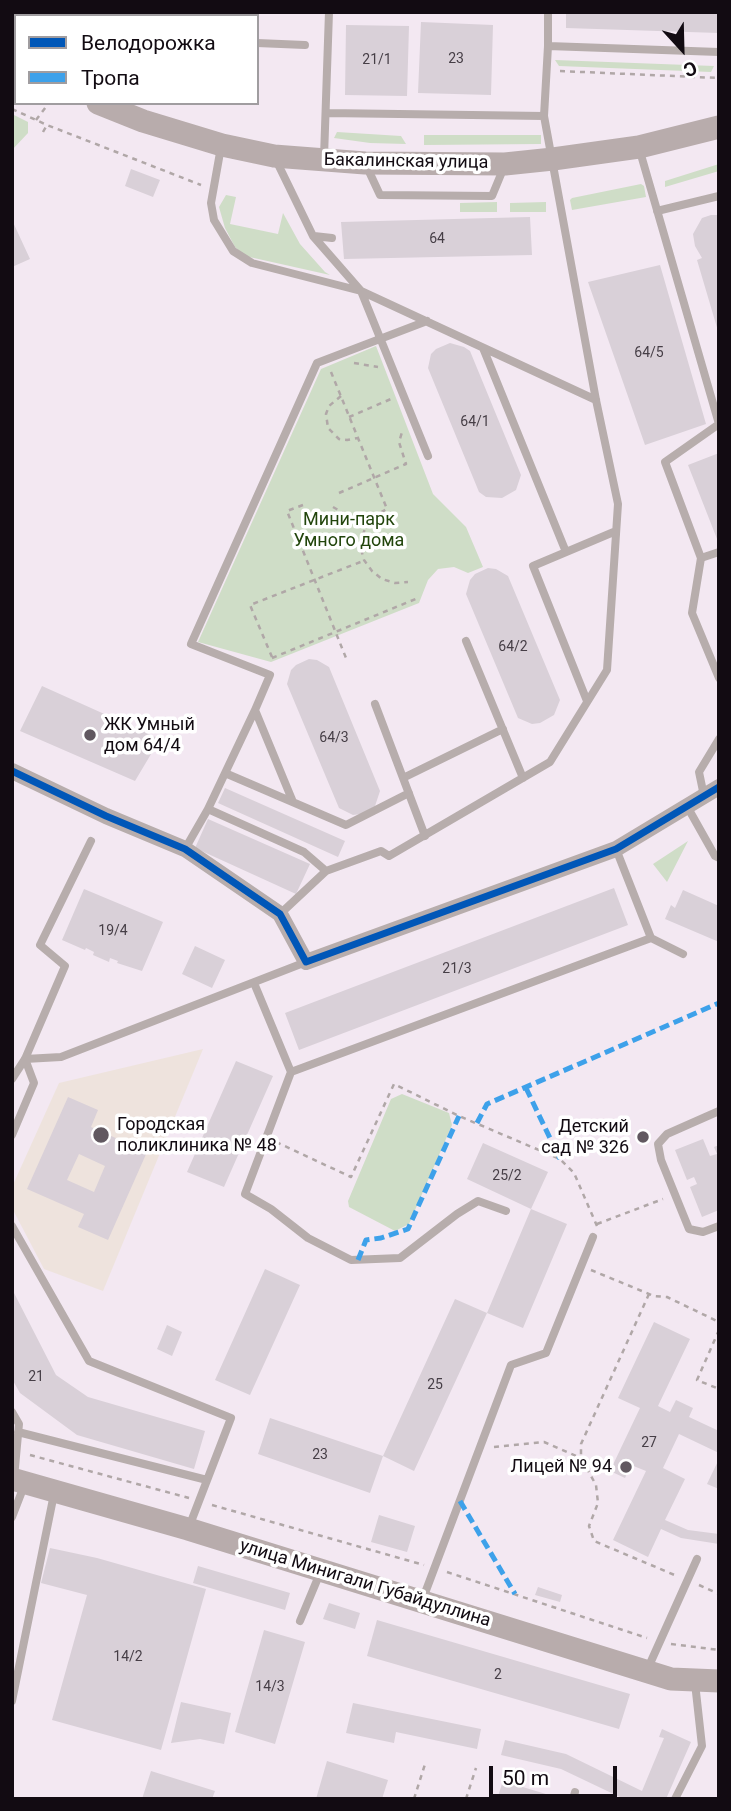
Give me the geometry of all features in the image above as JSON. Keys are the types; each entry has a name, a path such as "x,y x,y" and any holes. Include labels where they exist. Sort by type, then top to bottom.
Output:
{"main road":[{"name":"Бакалинская улица","path":"104,105 143,121 222,145 274,156 365,163 505,164 639,147 719,127"},
{"name":"улица Минигали Губайдуллина","path":"17,1481 188,1529 671,1679 719,1681"}],"street":[{"path":"12,771 106,816 185,849 280,914 306,962 616,849 719,787"}],"lane":[{"path":"324,160 329,12"},
{"path":"280,914 326,871 381,851 388,856 550,762 607,670 618,504 596,400 544,116 548,12"},
{"path":"259,43 305,45"},
{"path":"548,46 719,52"},
{"path":"327,113 544,116"},
{"path":"222,145 211,203 214,220 233,251 252,263 361,291 596,400"},
{"path":"639,147 719,424 665,462 701,558 692,612 719,678"},
{"path":"274,156 313,236 361,291 428,456"},
{"path":"365,163 380,195 492,197 505,164"},
{"path":"657,211 719,197"},
{"path":"313,236 332,238"},
{"path":"185,849 208,809 270,675 191,644 317,363 427,321"},
{"path":"484,348 566,552"},
{"path":"587,701 533,566 616,531"},
{"path":"701,558 719,552"},
{"path":"466,640 523,778"},
{"path":"375,704 425,836"},
{"path":"255,710 293,802"},
{"path":"403,778 503,729"},
{"path":"704,796 699,772 719,739"},
{"path":"225,774 346,825 409,793"},
{"path":"688,808 715,856 719,858"},
{"path":"208,809 304,852 326,871"},
{"path":"12,1079 25,1059 65,966 40,945 91,841"},
{"path":"616,849 650,938 683,954"},
{"path":"291,1072 650,938"},
{"path":"25,1059 61,1057 306,962"},
{"path":"254,984 291,1072 245,1194 271,1209 308,1238 351,1260 400,1258 478,1201 506,1211"},
{"path":"12,1135 34,1083 25,1059"},
{"path":"719,1111 667,1134 658,1144 661,1160 689,1229 703,1232 719,1226"},
{"path":"12,1226 89,1361 230,1419 188,1529"},
{"path":"422,1602 511,1365 546,1353 593,1237"},
{"path":"12,1412 19,1424 17,1481 12,1517"},
{"path":"18,1432 207,1480"},
{"path":"12,1701 55,1491"},
{"path":"646,1671 697,1559"},
{"path":"300,1621 321,1571"},
{"path":"676,1799 702,1746 694,1680"}],"path":[{"path":"547,70 719,78"},
{"path":"36,120 47,105"},
{"path":"12,109 214,190"},
{"path":"43,132 47,125"},
{"path":"343,361 378,367"},
{"path":"331,372 387,509 374,516 366,526 361,549 365,560 372,571 382,579 395,583 408,582"},
{"path":"387,388 395,409"},
{"path":"341,396 329,406 326,414 328,428 339,439 358,438"},
{"path":"349,417 391,399"},
{"path":"339,493 406,464 398,442 403,429"},
{"path":"303,505 287,511 346,658"},
{"path":"333,507 366,526"},
{"path":"270,675 272,657 250,605 365,560"},
{"path":"272,657 418,598"},
{"path":"267,1138 351,1177 394,1084 459,1116 560,1159 574,1173 597,1224 598,1231 593,1237"},
{"path":"597,1224 675,1194"},
{"path":"582,1266 649,1294 667,1297 719,1322"},
{"path":"649,1294 581,1444 581,1458 596,1485 598,1503 589,1526 594,1541 719,1594"},
{"path":"719,1330 697,1380 719,1390"},
{"path":"481,1447 544,1442 581,1458"},
{"path":"16,1451 435,1568 660,1642 719,1650"},
{"path":"414,1799 426,1761"},
{"path":"466,1799 476,1768"}],"shaded area":[{"name":"Городская поликлиника № 48","path":"203,1049 103,1291 44,1269 12,1208 12,1187 59,1083"}],"green space":[{"path":"555,60 714,66 711,72 559,66"},
{"path":"12,114 28,122 28,133 12,150"},
{"path":"337,132 401,136 406,144 334,138"},
{"path":"424,135 541,135 541,144 424,145"},
{"path":"719,164 719,171 665,187 665,181"},
{"path":"641,184 646,197 572,210 572,198"},
{"path":"226,195 236,197 230,224 278,234 283,213 300,244 330,275 245,256 235,247 225,228 219,207"},
{"path":"497,202 497,212 460,212 460,203"},
{"path":"546,202 546,212 510,212 510,203"},
{"name":"Мини-парк Умного дома","path":"376,346 433,494 466,527 483,567 468,573 454,567 438,569 428,580 419,603 271,662 198,642 321,369"},
{"path":"688,841 667,882 653,864"},
{"path":"402,1094 449,1113 452,1125 409,1224 395,1231 349,1207 348,1201 391,1099"}],"building":[{"path":"566,12 719,12 719,33 566,28"},
{"path":"421,22 493,25 491,95 418,93"},
{"path":"346,25 409,26 407,96 345,95"},
{"path":"131,169 160,180 153,197 125,186"},
{"path":"719,215 718,331 697,260 702,258 695,246 693,234 702,218"},
{"path":"530,217 532,255 344,259 341,222"},
{"path":"12,220 30,259 12,267"},
{"path":"660,265 706,424 645,445 588,282"},
{"path":"450,343 470,351 521,475 516,490 502,498 486,497 479,492 428,368 431,354"},
{"path":"719,453 719,544 688,465"},
{"path":"488,568 508,576 560,700 554,715 540,723 532,724 518,718 466,594 475,574"},
{"path":"309,659 329,667 380,791 375,806 361,814 353,815 339,808 287,684 291,670"},
{"name":"ЖК Умный дом 64/4","path":"42,686 160,739 135,781 20,731"},
{"path":"225,788 345,841 338,857 218,803"},
{"path":"208,819 310,864 296,894 195,848"},
{"path":"614,888 628,925 299,1050 285,1013"},
{"path":"84,889 163,922 142,971 110,958 109,962 93,955 94,952 86,948 85,950 62,940"},
{"path":"683,890 719,906 719,942 665,919 671,905 675,908"},
{"path":"195,946 225,960 212,988 182,974"},
{"path":"236,1061 273,1076 224,1187 187,1172"},
{"path":"68,1097 98,1110 91,1127 147,1152 108,1240 78,1227 84,1214 27,1189","holes":["79,1154 105,1166 94,1192 67,1180"]},
{"path":"703,1139 710,1156 717,1154 714,1147 719,1145 719,1210 702,1217 690,1187 697,1184 694,1177 687,1180 675,1150"},
{"path":"483,1143 548,1172 531,1209 467,1179"},
{"path":"531,1209 567,1224 523,1328 487,1313"},
{"path":"265,1269 300,1285 250,1395 215,1380"},
{"path":"12,1289 56,1375 88,1397 205,1431 194,1469 77,1435 20,1393 12,1379"},
{"path":"455,1299 487,1313 414,1471 383,1456"},
{"path":"654,1322 690,1339 658,1406 670,1412 676,1400 693,1408 689,1417 719,1431 719,1453 679,1434 663,1468 685,1479 665,1520 688,1530 719,1534 719,1544 681,1538 661,1529 648,1557 613,1540 646,1471 631,1465 625,1478 610,1471 640,1408 618,1398"},
{"path":"167,1325 182,1332 172,1356 157,1349"},
{"path":"270,1418 383,1456 370,1493 258,1454"},
{"path":"719,1459 719,1489 707,1484"},
{"path":"379,1515 415,1526 407,1552 371,1542"},
{"path":"50,1548 97,1558 206,1589 161,1750 52,1720 87,1595 41,1583"},
{"path":"198,1566 290,1593 285,1610 193,1583"},
{"path":"538,1587 562,1595 560,1602 535,1595"},
{"path":"329,1603 360,1613 355,1629 323,1619"},
{"path":"377,1620 630,1694 619,1729 367,1656"},
{"path":"264,1630 305,1642 275,1744 235,1732"},
{"path":"181,1702 231,1713 224,1744 200,1739 171,1743"},
{"path":"353,1703 481,1729 477,1749 396,1732 394,1743 346,1733"},
{"path":"662,1729 691,1742 666,1799 624,1799 561,1769 501,1755 505,1740 566,1754 642,1791 664,1738 659,1737"},
{"path":"327,1761 388,1780 382,1799 316,1799"},
{"path":"151,1771 215,1791 212,1799 142,1799"},
{"path":"503,1781 559,1798 559,1799 497,1799"}],"marked path":[{"path":"477,1123 487,1104 719,1003"},
{"path":"526,1088 560,1159"},
{"path":"358,1260 366,1240 408,1229 459,1116"},
{"path":"460,1501 515,1594"}],"cycle path":[{"path":"12,771 106,816 185,849 280,914 306,962 616,849 719,787"}],"place":[{"name":"ЖК Умный дом 64/4","path":"90,735"},
{"name":"Городская поликлиника № 48","path":"101,1135"},
{"name":"Детский сад № 326","path":"643,1137"},
{"name":"Лицей № 94","path":"626,1467"}]}
